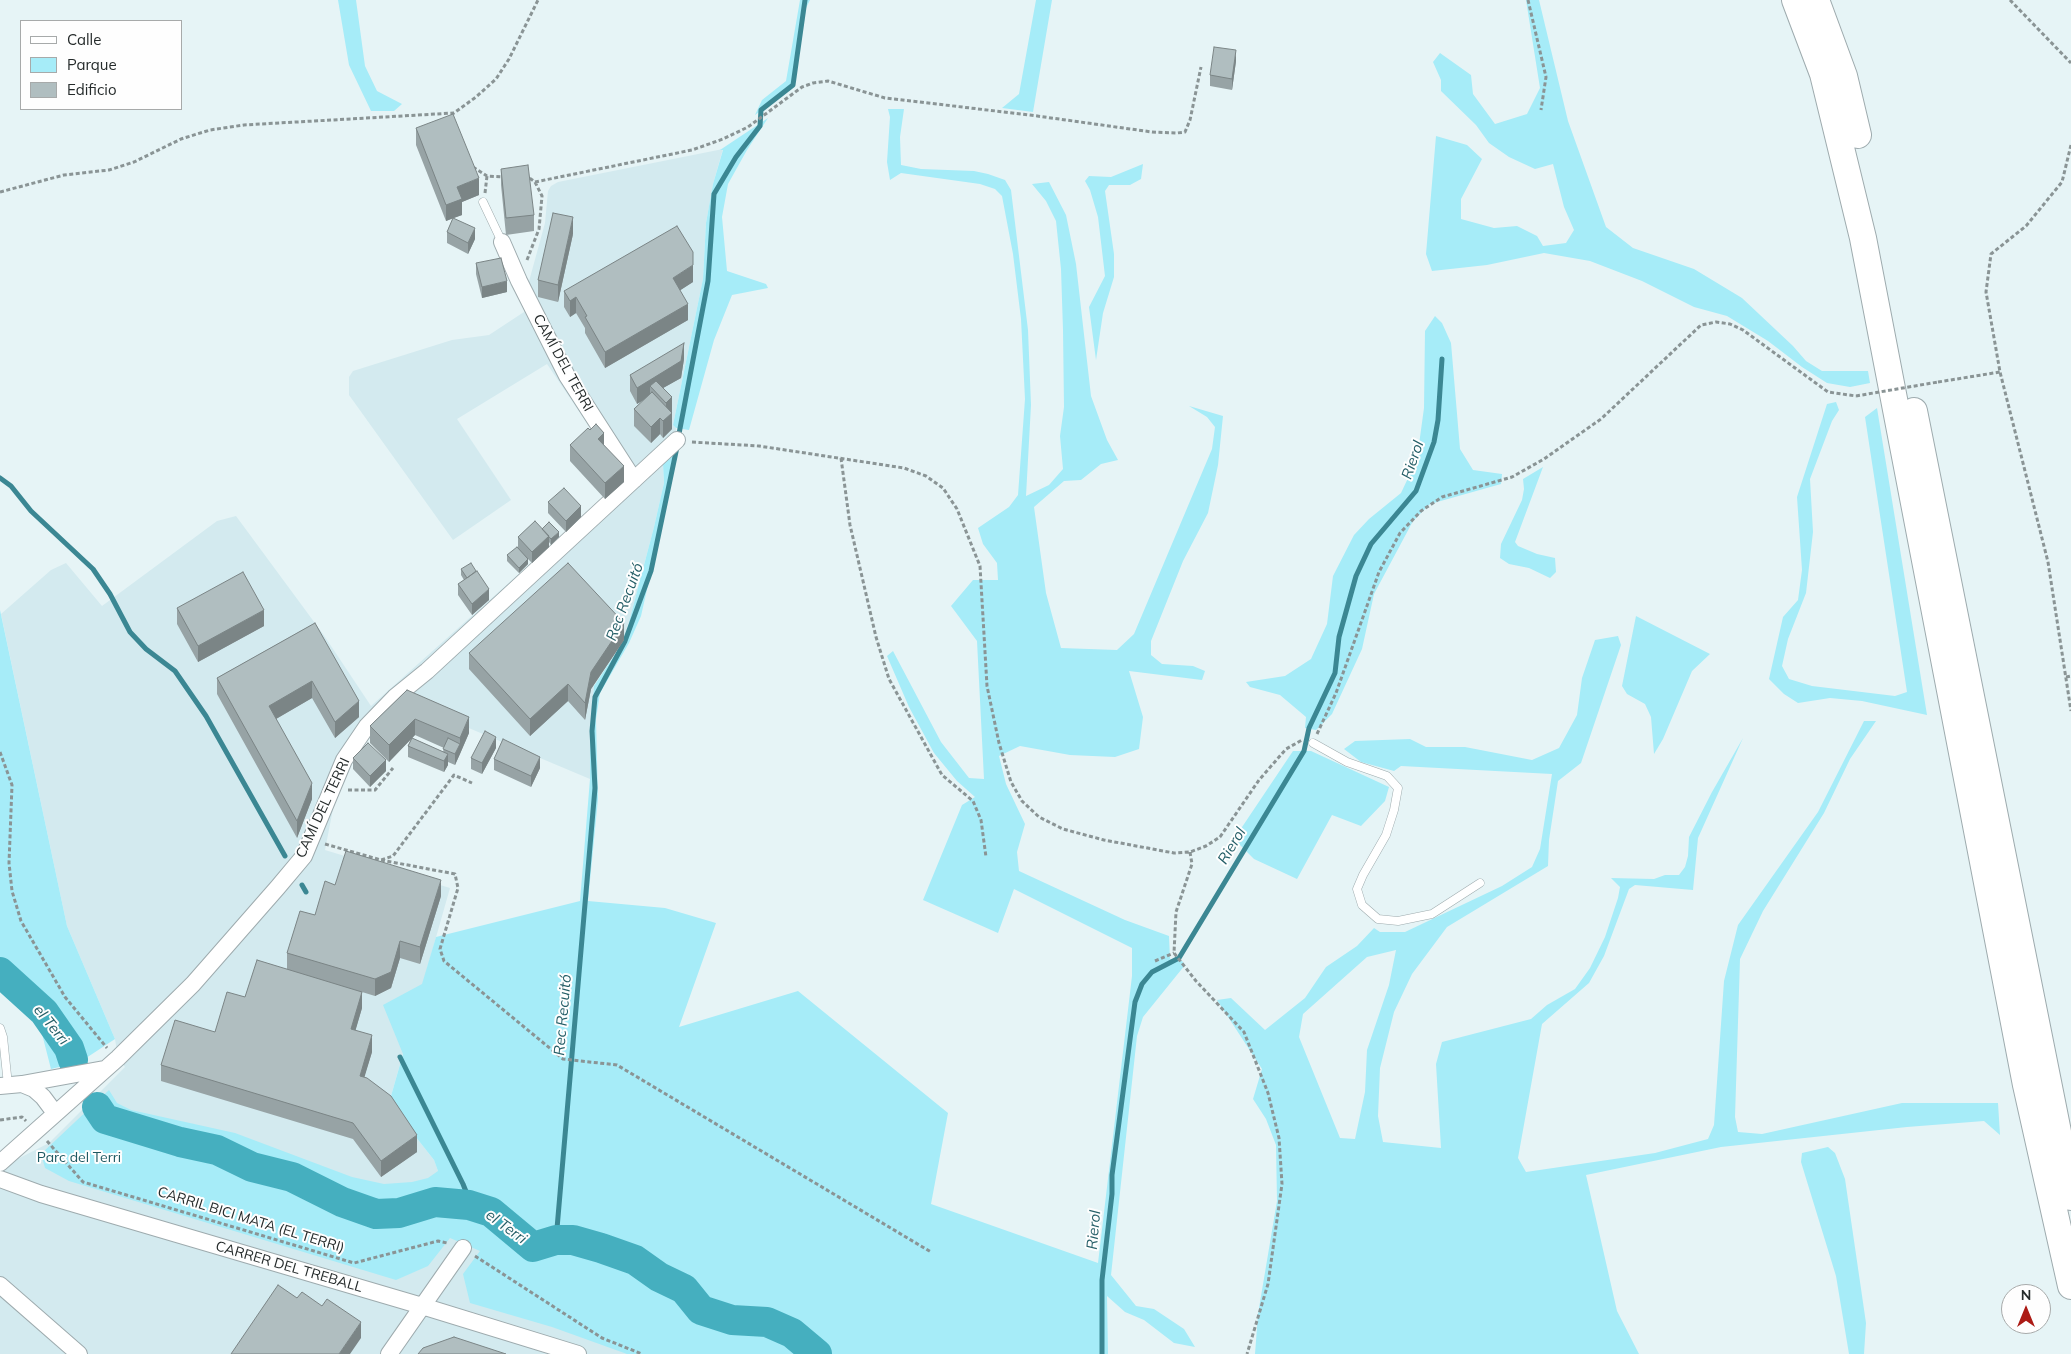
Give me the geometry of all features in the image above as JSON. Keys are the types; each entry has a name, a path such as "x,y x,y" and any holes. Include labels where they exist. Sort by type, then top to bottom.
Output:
{"highway":[{"path":"1795,0 1823,74 1857,212 2026,1085 2071,1286"},
{"path":"1816,0 1844,76 1865,164 2071,1197"}],"street":[{"name":"CAMÍ DEL TERRI","path":"502,242 518,280 567,376 634,480"},
{"name":"CAMÍ DEL TERRI","path":"0,1163 112,1063 193,984 304,856 344,760 367,726 395,697 427,671 677,440"},
{"path":"10,1085 112,1063"},
{"path":"10,1085 34,1088 55,1114"},
{"name":"CARRER DEL TREBALL","path":"0,1179 41,1194 578,1354"},
{"path":"390,1354 463,1248"},
{"path":"0,1285 79,1354"}],"lane":[{"path":"484,202 502,242"},
{"path":"1313,743 1346,762 1388,776 1398,788 1394,810 1386,835 1363,874 1357,889 1362,905 1378,918 1398,921 1432,914 1480,883"},
{"path":"0,1028 10,1085"}],"path":[{"path":"0,192 64,175 109,170 134,162 181,140 210,130 244,125 454,113 496,79 509,59 538,0"},
{"path":"1528,0 1546,78 1541,110"},
{"path":"2010,0 2071,63"},
{"path":"536,182 692,150 723,140 748,127 802,87 813,82 828,81 885,98 1152,132 1185,132 1190,120 1201,67"},
{"path":"454,113 455,120"},
{"path":"2071,145 2062,182 2026,226 1991,254 1986,292 2000,372 2048,562 2071,711"},
{"path":"469,159 473,167 487,176 506,177"},
{"path":"518,280 539,230 542,196 536,182 526,176 520,176"},
{"path":"677,440 759,446 904,468 926,476 943,488 957,509 980,566 987,686 999,743 1011,782 1022,801 1039,817 1063,828 1130,845 1174,853 1190,852 1206,846 1220,837 1259,780 1286,749 1300,740 1313,743 1336,693 1379,572 1400,533 1416,516 1442,497 1512,477 1544,460 1601,418 1701,325 1716,322 1730,324 1742,330 1828,392 1856,396 2000,372"},
{"path":"841,458 850,524 876,637 889,679 942,775 973,801 981,820 986,857"},
{"path":"2066,677 2071,676"},
{"path":"0,752 12,785 9,863 12,891 21,921 64,997 112,1063"},
{"path":"330,794 346,790 375,790 393,768"},
{"path":"381,860 393,856 454,775 472,783"},
{"path":"310,843 334,845 381,860 455,874 458,888 440,949 444,961 563,1059 617,1065 931,1252"},
{"path":"1190,852 1192,864 1176,912 1174,953 1244,1032 1268,1093 1279,1138 1282,1184 1268,1284 1247,1354"},
{"path":"1156,962 1174,953"},
{"name":"CARRIL BICI MATA (EL TERRI)","path":"49,1143 83,1182 354,1263 438,1241 463,1248 602,1338 642,1354"}],"shaded area":[{"path":"723,149 713,184 706,223 703,279 673,425 676,428 677,440 671,455 663,464 664,483 624,641 594,686 590,730 590,779 395,697 332,788 333,809 325,850 450,888 389,1103 434,1160 465,1243 756,1354 0,1354 0,1168 49,1143 125,1067 118,1058 115,1039 67,926 1,614 51,570 66,563 102,606 217,521 236,516 323,634 371,706 625,479 547,364 457,419 511,500 453,540 349,395 349,377 353,371 452,340 489,335 524,312 525,296 545,223 548,191 551,186 558,182"}],"green space":[{"path":"338,0 356,0 365,66 377,91 402,104 394,111 371,111 349,65"},
{"path":"800,0 810,0 806,8 794,87 755,115 762,100 786,81"},
{"path":"1036,0 1052,0 1033,112 1002,108 1019,94"},
{"path":"1526,0 1539,0 1568,121 1606,227 1633,248 1694,269 1742,298 1793,346 1806,361 1822,371 1868,371 1870,383 1850,387 1827,383 1768,341 1727,316 1694,307 1642,281 1590,261 1544,253 1487,265 1432,271 1426,254 1436,136 1467,145 1482,159 1461,199 1461,219 1494,228 1517,226 1537,236 1543,246 1566,243 1574,230 1564,207 1553,164 1535,169 1509,157 1489,143 1476,125 1441,91 1441,80 1433,62 1440,53 1471,75 1473,94 1495,124 1527,114 1540,88"},
{"name":"Parc del Terri","path":"888,109 904,109 900,137 901,165 921,169 974,171 988,174 1005,180 1011,190 1028,330 1031,405 1026,496 1049,485 1063,469 1060,436 1064,407 1063,330 1061,269 1056,221 1046,201 1032,184 1049,182 1066,215 1076,264 1091,396 1107,440 1118,460 1101,464 1081,480 1064,481 1034,507 1046,593 1061,648 1117,650 1134,634 1212,449 1215,427 1207,417 1189,406 1223,416 1218,465 1208,513 1183,561 1151,641 1151,655 1162,664 1193,666 1205,671 1202,680 1129,671 1143,717 1139,749 1115,757 1070,755 1020,746 999,756 1006,784 1025,824 1017,852 1019,871 1125,920 1169,936 1170,959 1182,961 1185,965 1143,1017 1137,1036 1111,1275 1136,1306 1154,1309 1184,1329 1195,1347 1174,1343 1144,1320 1125,1312 1107,1296 1108,1354 627,1354 552,1327 470,1303 463,1274 480,1251 450,1238 428,1266 396,1280 69,1181 45,1168 41,1154 109,1090 117,1103 131,1110 235,1133 352,1177 384,1184 412,1182 428,1178 438,1171 434,1160 389,1103 403,1054 383,1005 422,984 436,937 580,901 590,779 590,730 594,686 624,641 664,483 663,464 671,455 678,452 641,616 629,643 600,693 596,719 598,799 588,901 665,908 716,923 679,1027 798,991 948,1113 931,1204 1098,1263 1132,976 1132,948 1014,889 998,933 923,900 962,805 975,797 957,781 934,753 909,707 887,656 893,651 941,742 969,778 984,779 977,641 951,606 973,580 998,580 997,563 983,544 978,528 1009,507 1018,495 1025,399 1021,319 1013,254 1002,196 995,189 980,184 901,173 890,180 887,162 890,117"},
{"path":"768,118 728,184 722,217 727,271 766,284 768,288 732,295 714,340 689,430 676,428 673,425 703,279 706,223 713,184 723,150 720,150"},
{"path":"1143,164 1141,179 1130,185 1109,185 1105,191 1114,254 1114,277 1103,313 1096,360 1089,307 1105,276 1098,217 1090,190 1085,181 1089,176 1111,177"},
{"path":"1435,316 1442,323 1451,343 1460,449 1473,470 1502,474 1501,484 1430,504 1413,521 1374,594 1362,649 1332,714 1316,730 1305,728 1306,717 1280,695 1250,687 1246,682 1285,676 1311,659 1327,624 1333,576 1354,535 1369,519 1401,493 1417,459 1424,408 1425,331"},
{"path":"1836,402 1839,410 1832,421 1810,479 1813,532 1806,593 1788,639 1782,666 1789,679 1812,686 1895,696 1907,692 1865,417 1877,408 1927,715 1862,701 1830,698 1798,703 1784,694 1769,679 1783,617 1798,600 1802,570 1797,497 1827,404"},
{"path":"1543,467 1515,542 1518,546 1537,554 1555,558 1556,572 1550,578 1529,568 1509,564 1500,558 1501,544 1522,500 1523,479"},
{"path":"0,610 67,926 115,1039 80,1062 51,1069 41,1030 0,983"},
{"path":"1636,616 1710,654 1692,671 1663,739 1654,754 1651,717 1645,704 1627,694 1622,686"},
{"path":"1618,636 1621,645 1581,763 1558,781 1549,840 1548,866 1447,927 1412,974 1394,1012 1380,1068 1378,1116 1383,1142 1441,1148 1436,1064 1442,1042 1531,1019 1547,1005 1575,989 1590,968 1605,937 1618,898 1620,887 1611,878 1654,879 1665,875 1679,875 1685,867 1688,856 1689,837 1743,738 1698,838 1693,890 1635,885 1629,889 1604,956 1589,983 1542,1024 1518,1158 1526,1172 1655,1153 1708,1139 1714,1125 1724,981 1738,925 1818,812 1864,721 1876,721 1850,759 1824,813 1763,911 1740,959 1735,1117 1738,1132 1762,1134 1902,1103 1998,1103 2000,1135 1984,1121 1907,1127 1721,1147 1586,1175 1617,1311 1639,1354 1255,1354 1258,1314 1277,1201 1276,1145 1266,1119 1253,1099 1262,1069 1217,1000 1231,998 1265,1030 1305,998 1326,967 1357,946 1374,928 1380,932 1405,932 1502,886 1532,867 1540,849 1552,774 1401,766 1394,771 1361,762 1344,749 1355,741 1410,739 1426,747 1465,747 1532,760 1559,748 1577,715 1582,678 1595,640","holes":["1396,950 1389,985 1367,1050 1365,1092 1355,1139 1340,1138 1299,1037 1303,1014 1367,957"]},
{"path":"1293,751 1311,751 1389,787 1385,801 1361,826 1332,815 1297,879 1254,859 1234,839"},
{"path":"1828,1147 1835,1153 1845,1179 1866,1323 1864,1354 1849,1354 1836,1276 1801,1162 1802,1153"}],"building":[{"path":"1214,47 1236,50 1232,79 1210,75"},
{"path":"453,114 479,178 457,187 462,199 446,205 416,128"},
{"path":"528,165 534,215 506,218 501,169"},
{"path":"553,213 573,217 558,285 538,280"},
{"path":"453,218 475,228 468,243 447,232"},
{"path":"677,226 693,252 693,265 673,278 688,304 605,352 576,297 570,301 564,291"},
{"path":"501,258 507,281 482,287 476,263"},
{"path":"684,343 681,361 637,388 630,375"},
{"path":"656,381 672,397 666,403 650,386"},
{"path":"652,392 672,413 663,421 660,418 651,427 634,409"},
{"path":"596,424 604,433 598,439 624,466 605,483 570,445 588,428 590,430"},
{"path":"564,488 581,506 566,521 548,502"},
{"path":"535,521 549,536 532,552 518,537"},
{"path":"549,522 559,532 551,539 542,529"},
{"path":"517,547 528,559 519,568 507,555"},
{"path":"471,563 476,571 467,578 461,569"},
{"path":"568,563 624,623 591,672 585,703 568,684 530,719 469,653"},
{"path":"477,571 489,589 472,604 458,584"},
{"path":"243,572 264,610 198,646 177,608"},
{"path":"315,623 359,701 335,722 312,681 269,706 312,783 297,821 217,678"},
{"path":"407,690 469,717 460,738 415,719 389,745 370,726"},
{"path":"485,731 496,737 482,763 471,758"},
{"path":"412,738 448,754 444,761 408,746"},
{"path":"448,738 460,744 455,754 443,749"},
{"path":"503,739 540,757 531,776 494,759"},
{"path":"368,743 386,760 370,776 353,758"},
{"path":"346,851 441,880 420,947 400,941 391,972 375,979 287,953 300,911 315,915 325,881 335,885"},
{"path":"257,960 362,992 351,1029 372,1035 360,1076 367,1078 391,1096 417,1135 381,1161 353,1123 161,1065 175,1020 215,1032 227,992 245,997"},
{"path":"278,1285 297,1298 302,1292 322,1306 327,1299 361,1322 339,1354 231,1354"},
{"path":"454,1337 506,1354 418,1354 423,1348"}],"waterway":[{"name":"Rec Recuitó","path":"678,439 708,281 714,194 736,157 760,126 761,110 793,85 805,0"},
{"name":"Rierol","path":"1102,1354 1102,1280 1112,1194 1112,1175 1135,1002 1142,984 1152,972 1179,958 1304,751 1309,728 1335,673 1339,637 1356,576 1371,544 1416,491 1434,442 1438,420 1442,359"},
{"name":"Rec Recuitó","path":"556,1240 595,788 592,731 595,697 625,641 651,571 677,447"},
{"path":"0,478 11,486 31,511 93,569 110,594 130,632 146,649 175,671 206,716 285,856"},
{"path":"302,885 306,892"},
{"name":"el Terri","path":"0,972 44,1012 69,1048 73,1060"},
{"path":"400,1057 463,1184 469,1199 469,1205"},
{"name":"el Terri","path":"97,1107 105,1119 180,1142 217,1150 252,1167 292,1177 342,1202 376,1214 399,1213 435,1202 469,1205 491,1212 533,1247 556,1240 573,1240 601,1248 635,1260 659,1277 684,1289 701,1310 732,1320 767,1322 792,1333 817,1354"}]}
